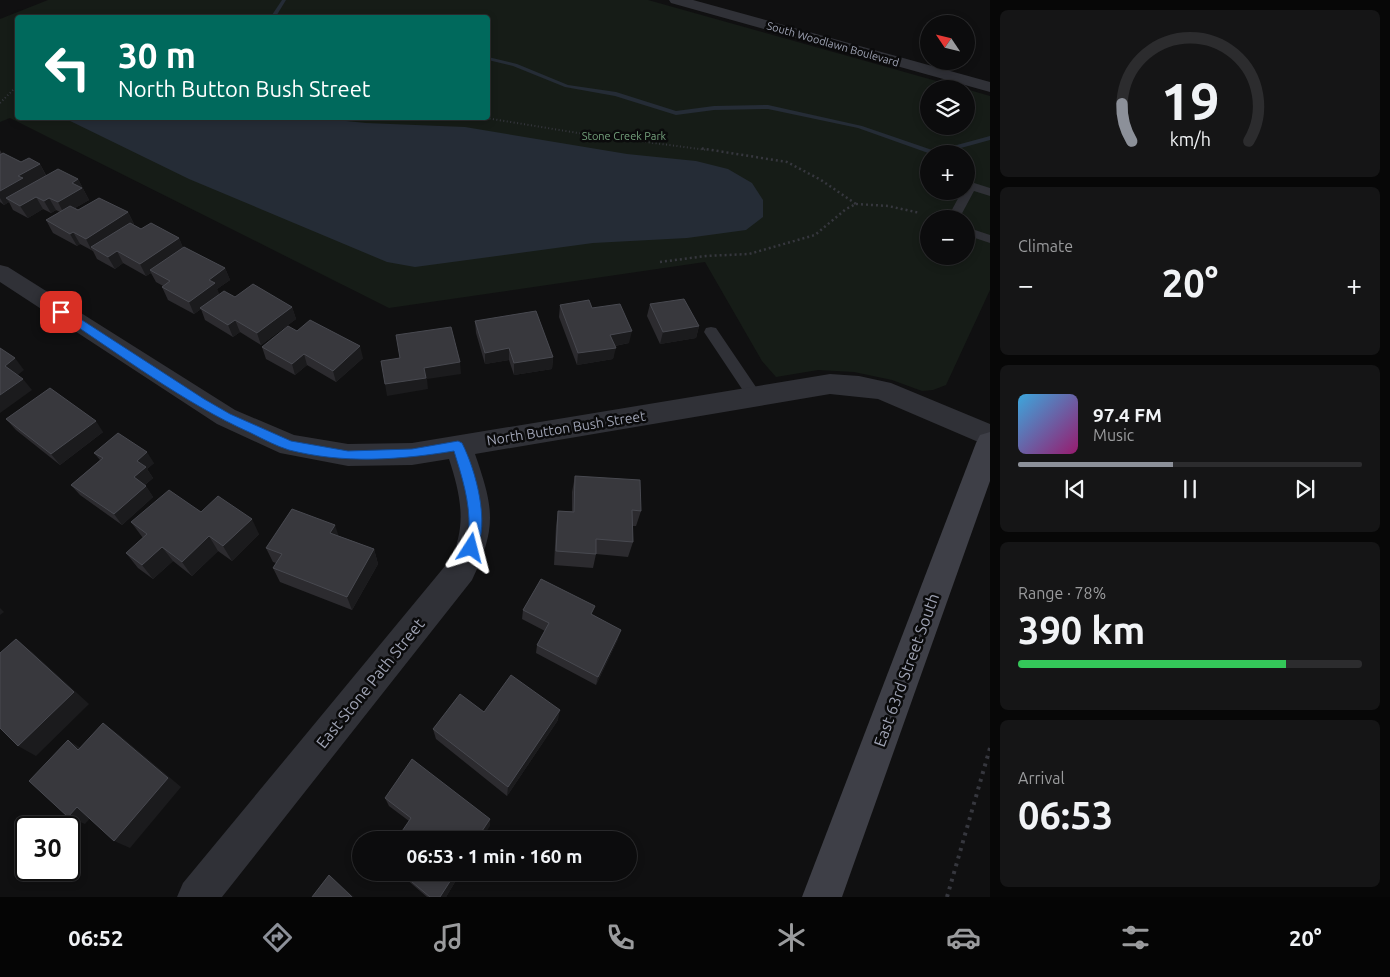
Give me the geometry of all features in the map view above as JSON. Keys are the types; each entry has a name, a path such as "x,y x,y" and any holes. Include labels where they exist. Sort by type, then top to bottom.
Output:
{"main road":[{"name":"East 63rd Street South","path":"822,897 990,443"}],"street":[{"name":"South Woodlawn Boulevard","path":"676,0 990,87"},
{"name":"North Button Bush Street","path":"0,272 226,417 290,445 348,455 412,454 830,384 882,390 990,436"},
{"name":"East Stone Path Street","path":"197,897 461,570 471,548 475,531 475,507 470,482 458,446"}],"lane":[{"path":"958,210 971,186 990,192"},
{"path":"975,234 990,240"},
{"path":"711,332 755,397"}],"path":[{"path":"0,103 15,88"},
{"path":"490,119 787,162 821,180 856,204"},
{"path":"660,262 706,256 749,254 815,235 846,209 856,204 872,203 920,212"},
{"path":"947,897 990,748"}],"green space":[{"name":"Stone Creek Park","path":"48,0 648,0 933,80 920,80 920,135 975,135 975,92 990,96 990,290 946,385 933,390 922,391 892,380 854,372 818,370 776,377 762,361 705,262 389,308 10,118 0,122 0,19"}],"shaded area":[{"path":"68,120 337,120 465,127 627,154 696,161 728,169 752,183 763,200 763,217 746,230 687,238 593,243 415,267 387,262 189,179"}],"building":[{"path":"3,153 21,162 29,158 40,164 18,176 23,178 0,191 0,155"},
{"path":"58,169 78,179 72,183 82,188 58,202 49,198 44,201 36,197 20,206 6,198"},
{"path":"99,198 128,212 86,239 73,232 70,234 46,220 70,206 78,210"},
{"path":"130,223 141,229 151,223 179,238 140,264 117,251 108,257 91,247"},
{"path":"184,247 225,268 209,280 215,283 189,302 162,287 170,281 150,270"},
{"path":"253,284 292,307 257,333 235,320 228,325 200,308 224,291 235,297"},
{"path":"684,299 699,326 663,332 650,304"},
{"path":"589,300 592,308 620,304 632,331 610,335 616,348 578,353 560,305"},
{"path":"536,311 553,357 514,363 509,348 485,353 475,321"},
{"path":"310,320 360,346 333,371 304,354 292,364 262,347 288,326 297,331"},
{"path":"451,327 460,362 424,368 426,378 385,384 381,361 400,358 396,335"},
{"path":"0,348 15,358 5,366 23,379 0,395"},
{"path":"50,388 96,421 51,454 6,419"},
{"path":"118,433 147,452 137,461 146,467 134,477 146,486 114,514 71,485 103,458 94,453"},
{"path":"575,476 640,480 641,511 632,510 633,542 596,539 596,554 556,551 558,511 574,512"},
{"path":"169,490 201,512 218,496 252,519 223,546 209,536 182,562 162,547 142,565 126,553 147,534 131,522"},
{"path":"292,509 335,525 330,533 374,549 347,597 273,568 282,554 266,548"},
{"path":"541,579 595,606 591,614 621,630 598,677 537,645 549,623 523,610"},
{"path":"16,639 74,692 18,746 0,728 0,653"},
{"path":"511,675 560,710 508,787 433,729 460,694 484,712"},
{"path":"103,723 168,778 114,841 77,807 67,816 29,781 68,740 78,750"},
{"path":"412,759 490,819 482,831 402,831 411,818 385,798"},
{"path":"329,875 352,897 312,897"},
{"path":"411,881 450,881 440,897 430,897"}],"waterway":[{"path":"274,15 284,0"},
{"path":"490,59 515,65 567,86 616,94 676,113 714,108 768,107 860,127 935,153 990,138"}],"route":[{"path":"61,312 200,402 226,417 290,445 348,455 412,454 458,446 470,482 475,507 475,531 471,548"}]}
